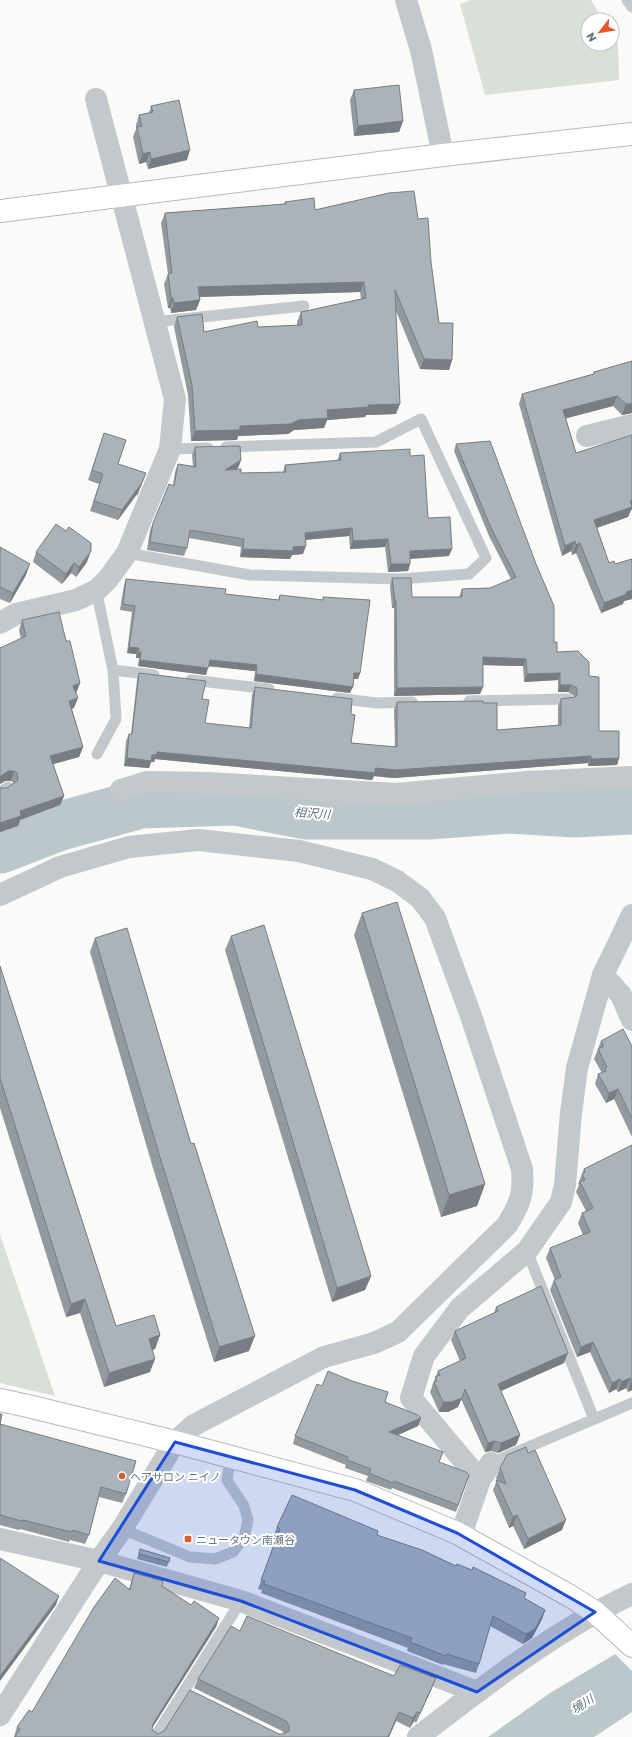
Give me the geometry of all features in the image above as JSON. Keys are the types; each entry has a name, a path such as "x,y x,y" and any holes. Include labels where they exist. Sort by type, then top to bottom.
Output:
{"street":[{"path":"406,0 421,50 443,155"},
{"path":"0,623 16,614 76,600 96,590 108,579 127,554 170,449 175,399 96,99"},
{"path":"0,211 121,197 443,155 632,134"},
{"path":"587,436 632,425"},
{"path":"121,790 147,782 208,783 396,794 527,782 632,778"},
{"path":"0,895 60,867 129,847 198,840 299,851 372,869 397,881 420,898 435,918 470,1013 522,1169 523,1186 519,1206 507,1225 398,1332 374,1343 324,1358 194,1425 175,1442 129,1532 99,1561 0,1715"},
{"path":"461,1535 486,1471 411,1398 424,1356 460,1308 527,1251 561,1202 565,1185 571,1113 577,1068 603,975 632,915"},
{"path":"603,975 621,995 632,1020"},
{"path":"0,1400 231,1456 355,1490 461,1535 600,1616 632,1646"},
{"path":"0,1539 99,1561 242,1601 477,1692"},
{"path":"418,1737 477,1692 600,1616 632,1594"}],"lane":[{"path":"627,0 632,7"},
{"path":"154,322 304,306"},
{"path":"127,554 250,575 391,579 469,574 486,558 420,419 376,442 170,449"},
{"path":"96,590 113,670 116,719 97,754"},
{"path":"113,670 167,677"},
{"path":"182,678 283,691"},
{"path":"329,697 376,703 422,702"},
{"path":"460,701 568,699"},
{"path":"527,1251 594,1419"},
{"path":"486,1471 594,1419 632,1403"},
{"path":"129,1532 190,1557 215,1559 234,1552 244,1538 248,1520 244,1506 227,1480 231,1456"},
{"path":"155,1737 187,1693 242,1601"}],"highlighted area":[{"path":"175,1442 355,1490 457,1533 595,1612 477,1692 241,1601 99,1561"}],"shaded area":[{"path":"471,0 591,0 598,12 580,12 580,52 618,52 619,80 485,95 460,4"},
{"path":"0,1235 55,1396 0,1383"}],"water":[{"name":"境川","path":"632,1644 632,1712 594,1737 488,1737 550,1693"}],"pier":[{"path":"632,1642 632,1671 614,1653"}],"building":[{"path":"399,85 403,121 358,126 354,90"},
{"path":"179,100 190,150 151,159 150,152 143,154 137,127 142,126 139,115 153,112 151,106"},
{"path":"414,191 418,219 428,218 431,262 439,323 453,323 452,360 424,359 395,290 400,404 368,405 369,407 327,410 328,418 298,420 291,424 240,426 240,430 195,431 192,385 177,317 202,314 204,332 257,321 258,327 302,325 301,312 366,298 364,282 198,287 200,300 174,303 173,298 171,298 168,274 172,273 165,213 286,204 285,202 314,198 315,210 389,193"},
{"path":"632,361 632,404 626,404 617,396 563,410 576,453 632,435 632,501 630,501 632,507 594,520 609,563 614,561 615,564 632,559 632,590 626,592 627,594 604,603 580,543 576,545 575,541 565,546 522,394 594,374 594,372"},
{"path":"104,433 126,440 118,464 146,473 140,487 141,484 122,510 94,501 103,474 92,470"},
{"path":"490,441 536,564 554,606 554,642 557,642 557,652 578,651 589,662 589,676 599,677 599,731 619,731 619,758 591,759 591,756 396,770 375,768 375,773 157,752 157,755 152,755 151,761 127,758 129,734 132,734 139,673 206,681 202,699 209,700 205,723 251,728 255,687 352,699 351,714 355,715 351,743 397,747 397,702 483,701 483,703 497,703 497,730 561,725 561,699 575,697 577,695 577,688 571,685 560,685 560,673 527,674 526,659 483,657 483,687 397,688 396,601 392,578 411,578 412,597 462,597 462,589 490,588 516,577 491,528 456,444"},
{"path":"240,446 241,460 225,470 241,469 241,473 286,472 285,465 341,460 340,453 410,449 410,456 424,455 428,518 450,517 452,549 410,551 410,564 391,564 388,539 353,541 352,528 305,533 306,546 293,547 293,551 243,549 244,539 190,530 187,548 150,542 153,523 169,484 174,486 178,464 196,467 195,447"},
{"path":"56,524 66,531 69,527 91,543 91,551 79,567 74,563 66,574 36,552"},
{"path":"0,547 30,564 13,593 0,587"},
{"path":"126,579 226,589 225,594 279,600 280,595 323,600 323,597 370,600 360,673 354,673 353,687 256,674 257,665 210,660 208,668 140,660 141,652 138,652 139,648 129,647 135,606 123,604"},
{"path":"59,612 66,641 70,641 80,683 73,686 78,698 69,701 83,747 50,756 64,796 20,811 21,816 0,823 0,788 7,788 18,780 17,773 14,771 8,771 0,777 0,648 26,636 22,620"},
{"path":"397,902 485,1184 449,1195 362,913"},
{"path":"264,925 371,1276 337,1288 231,936"},
{"path":"127,928 191,1144 194,1143 255,1336 219,1347 159,1154 95,938"},
{"path":"0,966 116,1326 154,1315 160,1335 149,1339 155,1359 109,1373 85,1299 71,1304 0,1078"},
{"path":"623,1029 632,1046 632,1119 618,1089 609,1093 598,1074 606,1071 605,1068 607,1067 598,1049 604,1046 601,1041"},
{"path":"632,1145 632,1381 631,1382 630,1378 621,1382 620,1379 612,1383 593,1342 581,1347 554,1280 561,1277 550,1248 590,1232 582,1213 593,1208 580,1182 585,1180 582,1174 585,1172 584,1169"},
{"path":"541,1286 568,1353 498,1384 520,1435 501,1443 495,1441 488,1443 465,1389 462,1398 452,1402 443,1402 434,1382 437,1381 435,1377 440,1375 438,1371 466,1358 455,1331 498,1311 496,1307"},
{"path":"328,1371 352,1381 388,1392 385,1402 418,1415 421,1418 389,1432 443,1452 439,1462 466,1472 469,1475 458,1505 394,1481 393,1483 369,1473 371,1469 347,1460 348,1457 295,1436 317,1384 322,1386"},
{"path":"0,1424 136,1461 126,1494 101,1487 89,1535 73,1530 72,1532 0,1515"},
{"path":"526,1447 528,1453 535,1450 566,1520 528,1539 517,1515 513,1517 496,1480 506,1484 500,1468 507,1455"},
{"path":"292,1495 378,1531 377,1535 422,1550 456,1566 457,1564 472,1570 473,1567 526,1593 524,1598 545,1610 535,1629 526,1634 493,1616 479,1664 447,1654 446,1656 410,1642 412,1638 264,1584 265,1581 261,1580 280,1529 277,1527"},
{"path":"140,1549 170,1558 169,1562 139,1554"},
{"path":"0,1558 59,1596 0,1676"},
{"path":"134,1573 163,1581 162,1586 191,1605 194,1601 219,1618 153,1724 152,1730 158,1734 164,1731 190,1690 279,1734 289,1731 289,1726 286,1721 198,1679 231,1626 240,1631 247,1616 394,1676 400,1665 436,1678 420,1713 417,1712 413,1718 399,1712 388,1737 15,1737 20,1729 17,1727 29,1710 32,1712 94,1607 115,1578 130,1590"}],"waterway":[{"name":"相沢川","path":"0,849 60,826 141,804 235,801 306,815 429,815 510,809 574,813 632,810"}],"place":[{"name":"ヘアサロン ニイノ","path":"122,1476"},
{"name":"ニュータウン南瀬谷","path":"188,1539"}]}
